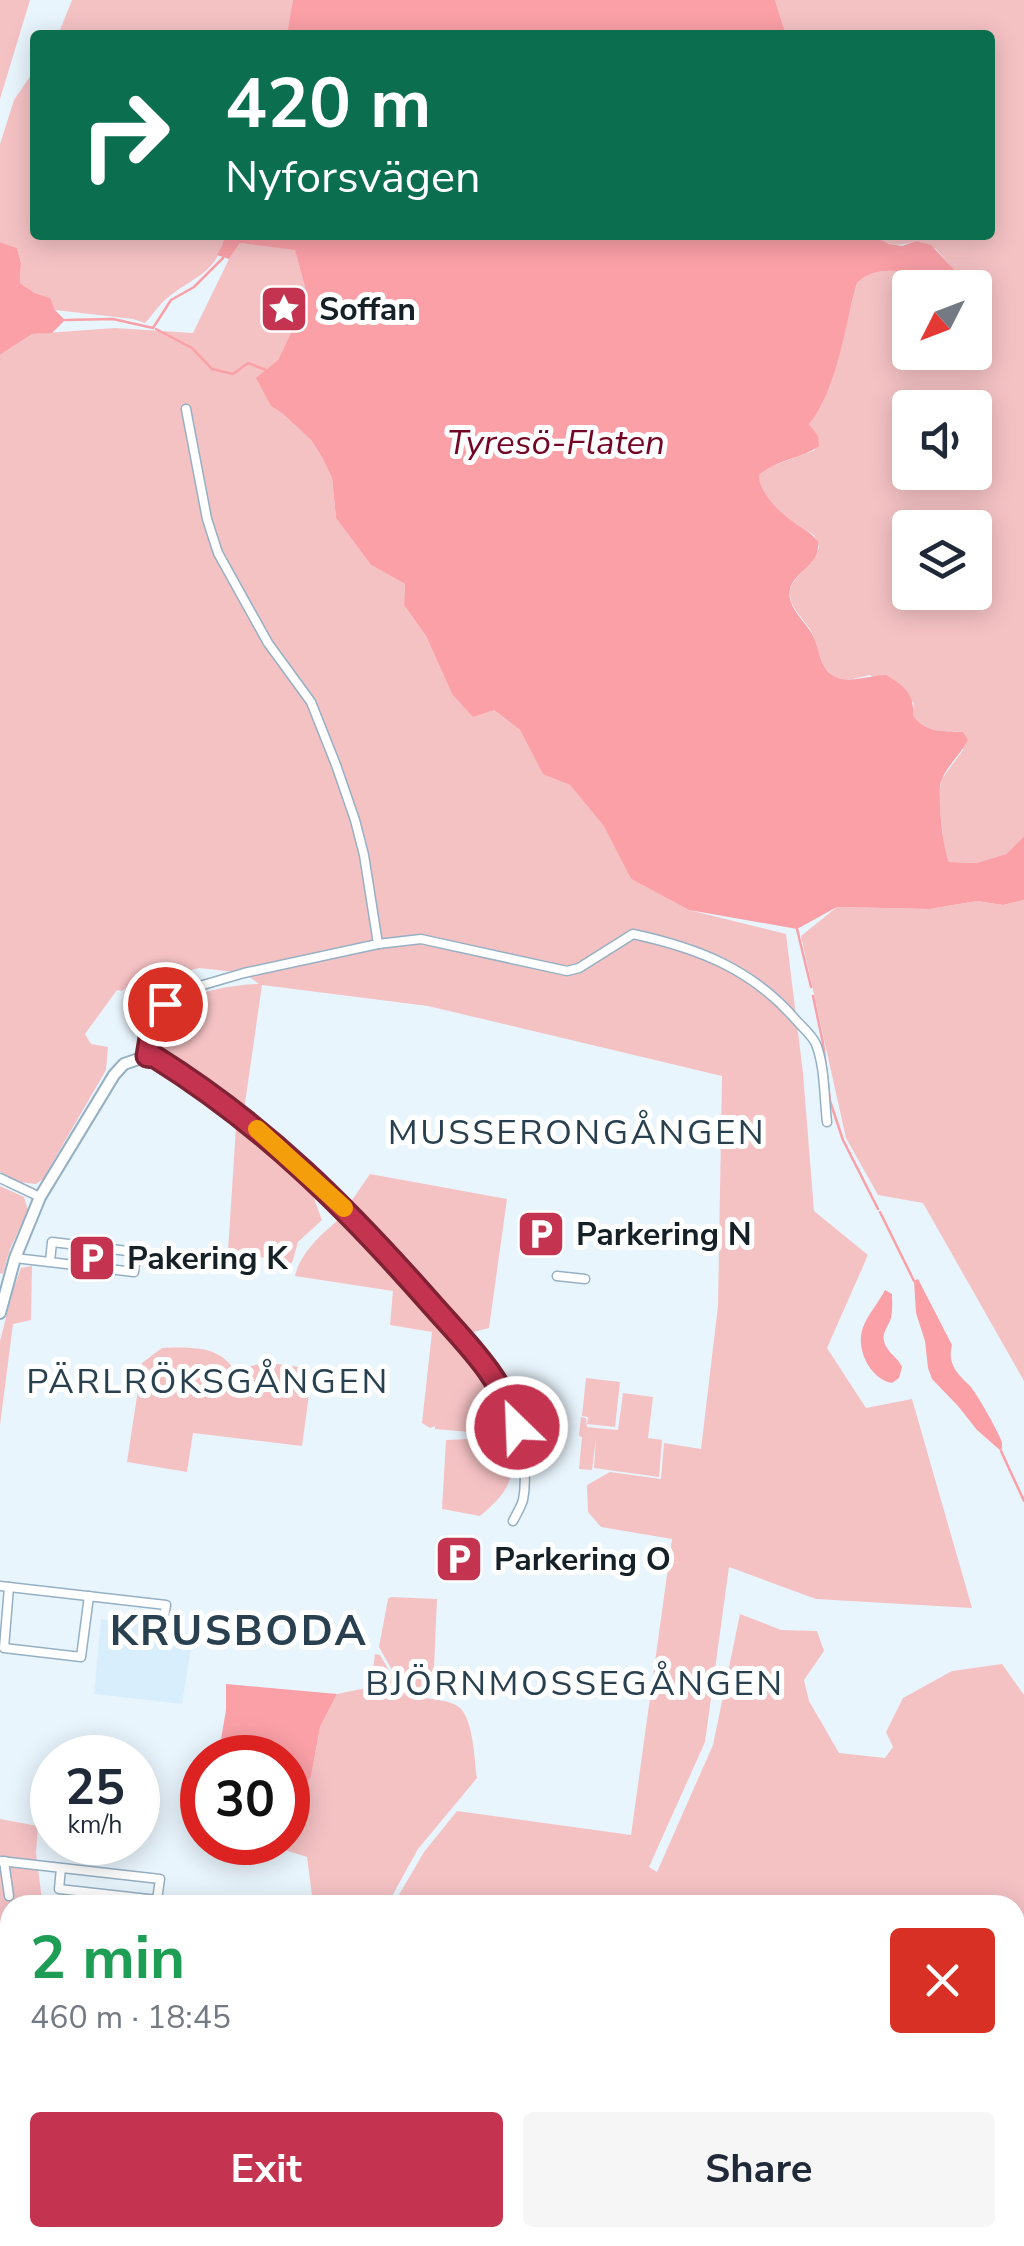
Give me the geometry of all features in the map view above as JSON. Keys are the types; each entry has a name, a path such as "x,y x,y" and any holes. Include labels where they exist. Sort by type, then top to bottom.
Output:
{"street":[{"path":"186,409 218,553 268,643 312,702 336,764 364,854 378,944"},
{"path":"147,1056 150,1038 165,1004 198,985 244,972 378,944 422,940 567,971 579,968 634,934 718,959 777,997 815,1042 827,1122"},
{"path":"0,1313 15,1258 40,1197 114,1076 124,1064 155,1057 234,1110 323,1187 483,1363 505,1396 522,1449 523,1500 513,1522"},
{"path":"0,1178 40,1197"},
{"path":"15,1258 134,1272 136,1252 52,1242 50,1262"},
{"path":"557,1276 585,1279"},
{"path":"89,1596 82,1658 4,1648 4,1587 89,1596 166,1605 162,1628"},
{"path":"10,1895 2,1861 160,1879 158,1895"},
{"path":"61,1868 59,1889 112,1895"}],"shaded area":[{"path":"0,0 30,0 0,99"},
{"path":"72,0 293,0 288,30 60,30"},
{"path":"775,0 1024,0 1024,836 1006,854 976,863 949,862 939,800 941,780 963,750 963,732 923,725 913,715 914,703 870,675 845,679 827,671 812,633 790,598 791,586 819,547 814,535 789,520 764,495 758,483 759,475 767,468 815,450 809,424 831,383 857,283 868,275 892,271 892,370 992,370 992,270 954,270 936,249 916,241 898,245 882,240 995,240 995,30 784,30"},
{"path":"30,76 30,240 223,240 210,267 166,299 145,323 55,310 49,298 20,283 17,248 0,242 0,144 14,100"},
{"path":"240,243 295,249 305,287 296,322 278,360 271,406 311,440 322,457 332,478 336,518 371,565 405,584 404,605 426,636 452,694 494,710 520,730 543,773 570,785 605,826 631,879 689,910 786,934 814,1211 868,1255 827,1348 866,1408 912,1399 972,1608 816,1599 729,1567 705,1742 649,1867 657,1872 713,1745 740,1614 781,1630 817,1631 824,1651 804,1680 809,1701 839,1753 885,1758 893,1747 886,1732 903,1698 952,1671 1002,1664 1024,1695 1024,1895 399,1895 424,1852 457,1811 631,1835 672,1539 601,1527 588,1512 587,1485 610,1472 661,1479 664,1443 701,1449 718,1306 722,1076 428,1006 262,985 244,1110 155,1046 166,1016 179,1002 214,990 259,984 244,973 199,968 183,972 165,986 143,983 117,990 85,1034 91,1044 108,1047 106,1070 43,1179 36,1184 18,1182 0,1172 0,355 32,334 115,328 193,333"},
{"path":"1024,900 1024,1381 923,1203 878,1195 846,1138 801,936 837,907 930,909 977,901 1003,905"},
{"path":"236,1127 310,1188 322,1220 298,1242 292,1263 228,1251"},
{"path":"370,1174 507,1199 489,1328 466,1334 348,1206"},
{"path":"0,1186 24,1197 28,1210 3,1274 0,1273"},
{"path":"343,1216 475,1365 508,1418 505,1426 470,1432 435,1429 422,1423 432,1332 390,1325 393,1291 295,1276 308,1250"},
{"path":"32,1266 31,1320 13,1324 0,1425 0,1341 21,1268"},
{"path":"162,1348 209,1351 242,1372 262,1364 300,1367 311,1380 302,1446 193,1433 187,1472 127,1462 142,1363"},
{"path":"586,1378 620,1382 615,1427 587,1424 588,1417 582,1416"},
{"path":"623,1393 653,1397 648,1438 662,1440 659,1477 594,1468 596,1438 592,1470 579,1469 581,1417 586,1418 587,1427 618,1430"},
{"path":"491,1438 505,1442 509,1455 511,1475 503,1492 480,1516 442,1509 446,1440"},
{"path":"388,1599 437,1599 433,1692 416,1691 419,1697 450,1703 464,1713 477,1778 418,1849 393,1895 312,1895 308,1865 310,1778 320,1727 337,1694 371,1687 375,1654 380,1655 397,1684 395,1688 402,1688 379,1647"},
{"path":"101,1619 142,1624 163,1638 192,1642 182,1704 94,1694"},
{"path":"0,1819 30,1825 30,1865 38,1865 41,1895 0,1895"}],"water":[{"path":"293,0 775,0 784,30 288,30"},
{"name":"Tyresö-Flaten","path":"224,240 881,240 902,246 916,241 931,245 954,270 881,271 857,283 834,376 809,424 818,436 819,446 759,475 776,507 818,542 816,556 795,580 790,596 815,639 824,666 832,675 844,679 886,675 907,691 913,715 923,725 963,732 968,740 943,776 940,788 949,862 976,863 1006,854 1024,836 1024,900 1003,905 977,901 930,909 837,907 797,929 689,910 631,879 604,826 570,785 543,774 520,730 494,710 473,717 452,694 426,636 404,605 405,584 371,565 336,518 332,478 322,457 311,440 271,406 256,378 278,360 296,322 305,287 295,250 240,243 229,259 217,255"},
{"path":"0,242 17,248 20,283 50,298 65,320 52,333 32,334 0,355"},
{"path":"918,1279 952,1345 955,1368 988,1414 1001,1439 1001,1451 932,1379 916,1313 914,1281"},
{"path":"885,1290 892,1294 892,1309 884,1341 902,1367 899,1378 892,1383 870,1368 861,1342 864,1325"},
{"path":"226,1684 337,1694 320,1727 310,1778 310,1735 222,1735"}],"waterway":[{"path":"65,320 113,319 153,328 171,300 194,287 223,258"},
{"path":"156,329 192,348 212,369 233,374 248,363 266,370"},
{"path":"797,929 811,987"},
{"path":"813,996 830,1101 843,1140 878,1209"},
{"path":"880,1212 914,1281"},
{"path":"1001,1451 1024,1501"}],"slow traffic":[{"path":"257,1129 344,1208"}],"place":[{"name":"Soffan","path":"284,309"},
{"name":"Parkering N","path":"541,1234"},
{"name":"Pakering K","path":"92,1258"},
{"name":"Parkering O","path":"459,1559"}],"district":[{"name":"MUSSERONGÅNGEN","path":"577,1132"},
{"name":"PÄRLRÖKSGÅNGEN","path":"208,1381"},
{"name":"KRUSBODA","path":"239,1631"},
{"name":"BJÖRNMOSSEGÅNGEN","path":"575,1683"}],"route":[{"path":"165,1004 150,1038 147,1056 178,1071 234,1110 345,1208 483,1363 505,1396 517,1427"}]}
